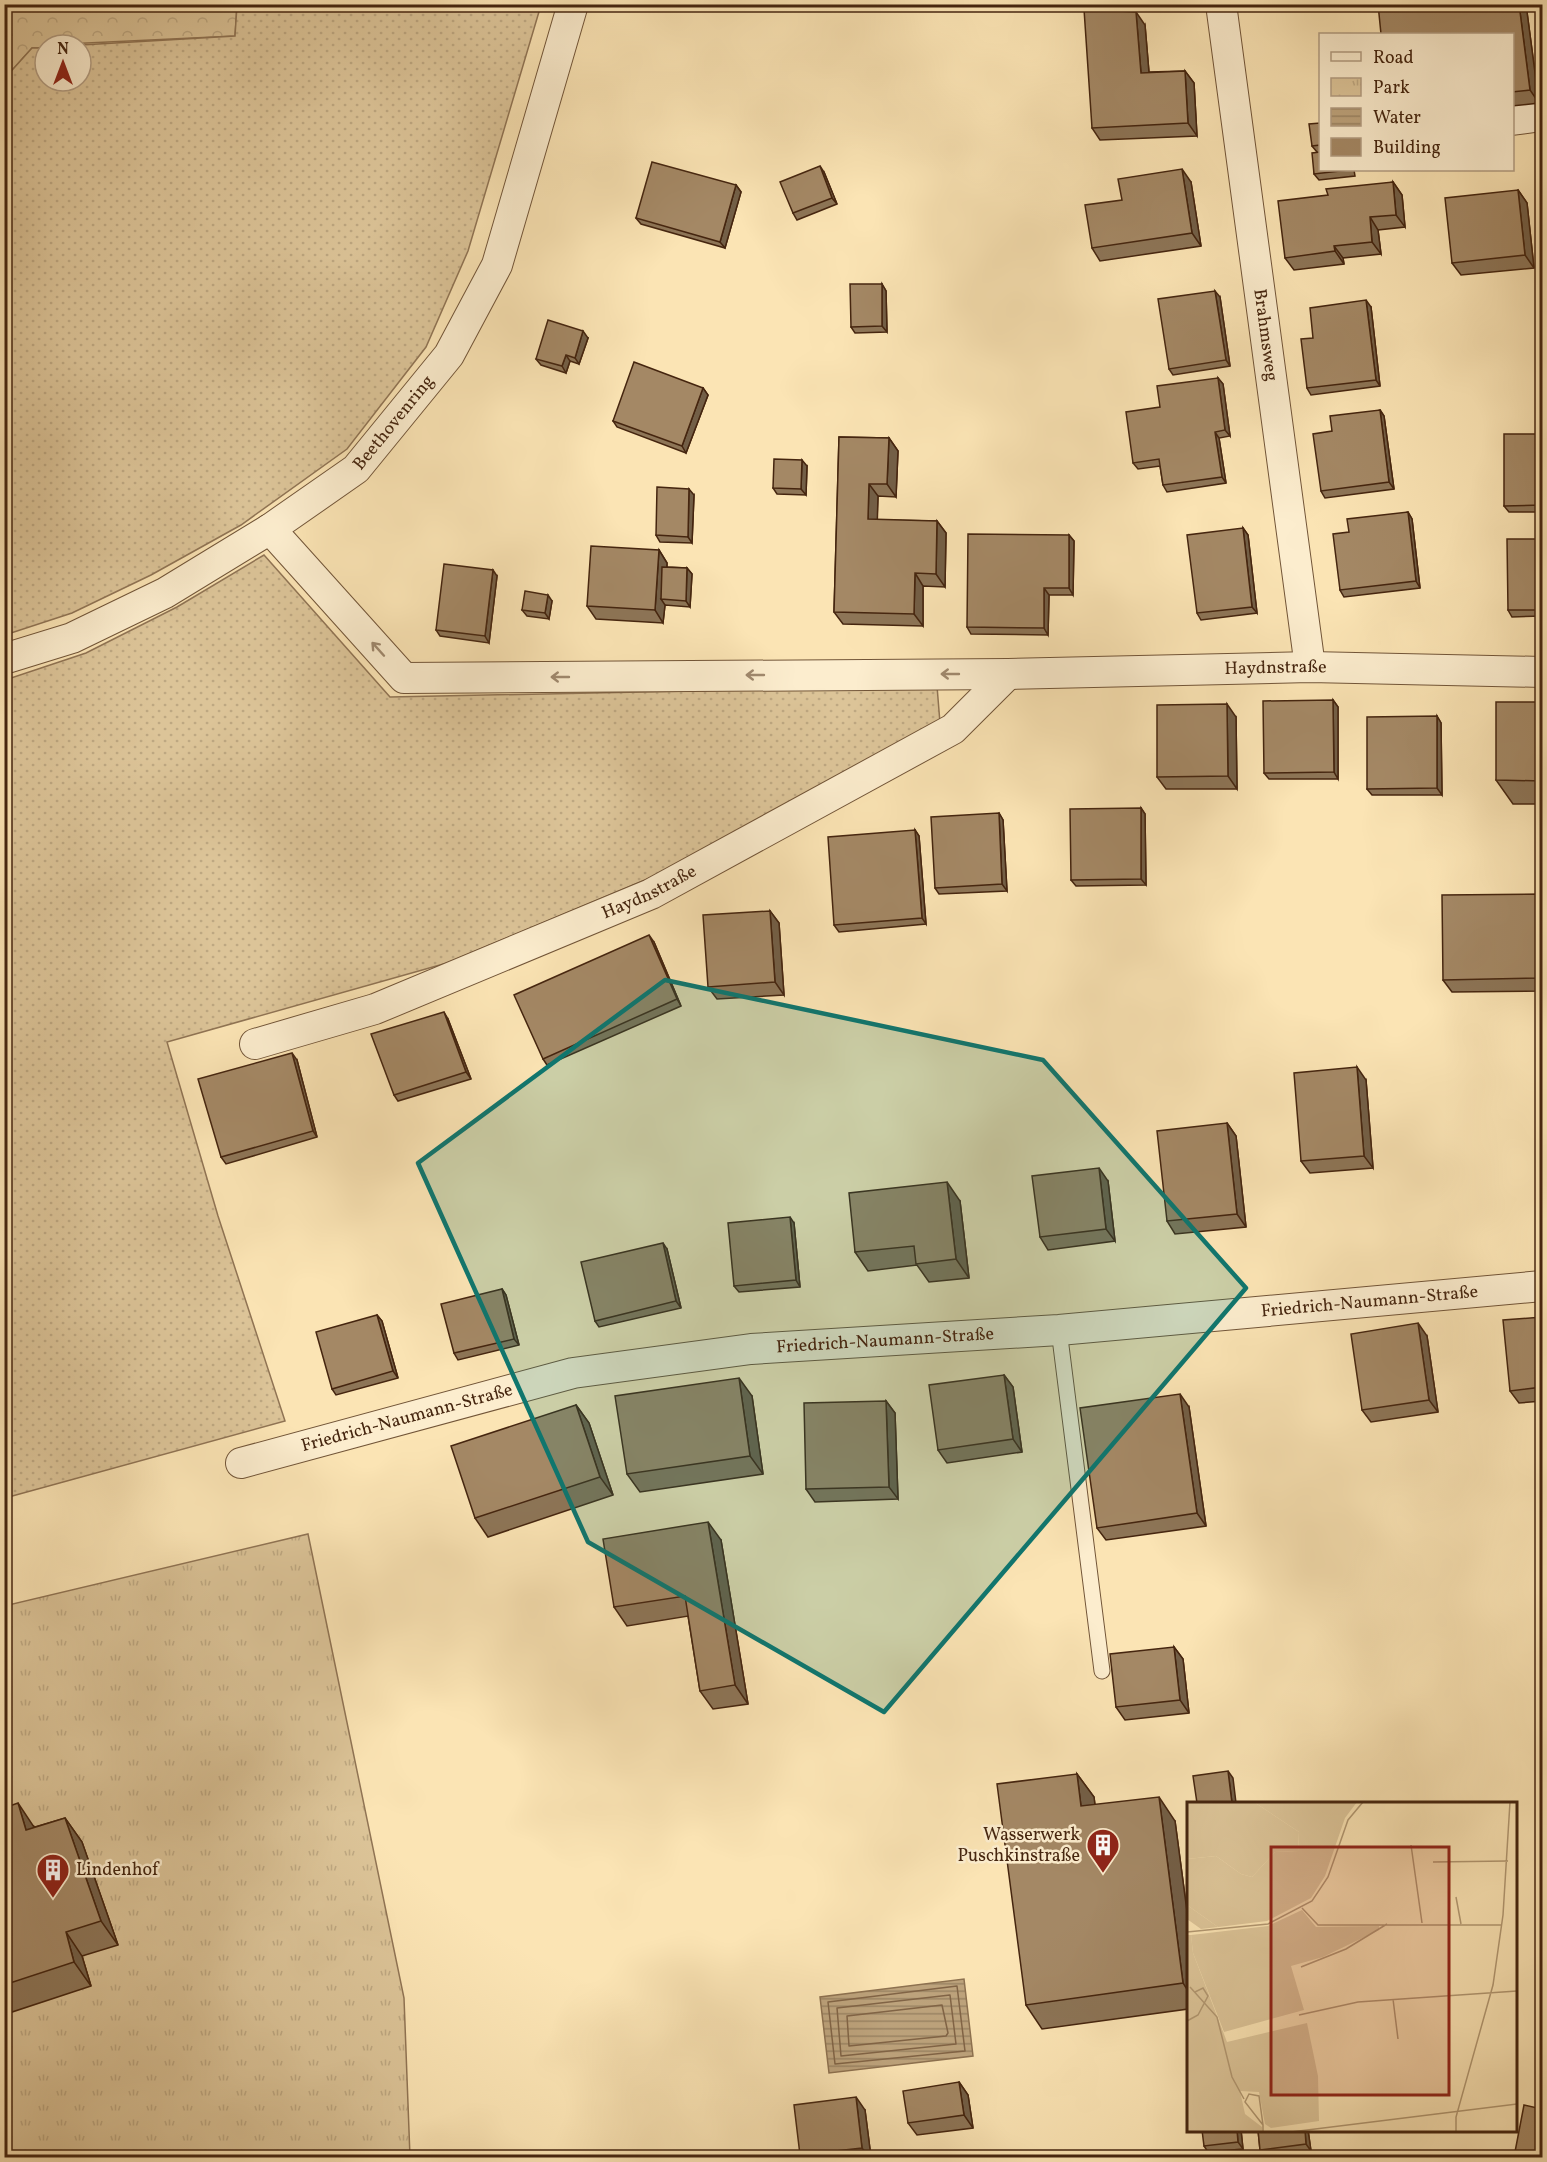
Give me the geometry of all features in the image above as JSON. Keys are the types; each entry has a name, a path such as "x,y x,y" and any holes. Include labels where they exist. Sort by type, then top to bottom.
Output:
{"street":[{"name":"Beethovenring","path":"4,659 72,638 165,593 270,529 356,469 449,355 496,265 573,4"},
{"name":"Brahmsweg","path":"1221,4 1310,667"},
{"path":"1514,120 1542,116"},
{"name":"Haydnstraße","path":"270,529 404,678 1008,674 1310,667 1542,672"},
{"name":"Haydnstraße","path":"255,1044 375,1009 651,894 953,729 1008,674"},
{"name":"Friedrich-Naumann-Straße","path":"241,1463 573,1372 751,1349 1059,1330 1542,1286"}],"lane":[{"path":"1059,1330 1102,1671"}],"highlighted area":[{"path":"665,980 1043,1060 1246,1288 884,1712 588,1542 418,1163"}],"green space":[{"path":"5,5 237,5 235,36 93,43 93,33 33,33 33,48 5,78"},
{"path":"237,5 541,5 468,251 426,347 347,449 241,525 151,575 72,613 5,635 5,78 33,48 33,93 93,93 93,44 235,36"},
{"path":"264,555 390,697 937,686 940,723 650,878 447,963 167,1042 218,1216 285,1421 5,1498 5,680 86,653 177,607"},
{"path":"308,1534 404,1998 410,2157 5,2157 4,1606"}],"water":[{"path":"964,1979 973,2056 829,2073 820,1997"}],"building":[{"path":"1378,4 1519,4 1530,90 1514,92 1514,33 1381,33"},
{"path":"1084,9 1136,12 1141,73 1185,71 1188,123 1092,128"},
{"path":"1319,123 1319,145 1312,146 1309,124"},
{"path":"1319,152 1319,171 1340,171 1314,174 1312,153"},
{"path":"652,162 736,185 720,242 636,218"},
{"path":"820,166 832,198 793,213 780,182"},
{"path":"1182,169 1192,233 1092,248 1085,205 1122,200 1118,179"},
{"path":"1393,182 1396,215 1370,217 1372,242 1334,246 1335,251 1285,258 1278,201 1328,195 1326,189"},
{"path":"1518,190 1525,255 1452,263 1445,198"},
{"path":"850,284 882,284 882,326 851,327"},
{"path":"1215,291 1226,360 1169,369 1158,299"},
{"path":"1366,300 1376,380 1307,388 1301,339 1313,338 1310,308"},
{"path":"548,320 583,331 575,358 566,355 562,366 536,359"},
{"path":"634,362 703,388 682,446 613,421"},
{"path":"1218,378 1225,430 1215,432 1222,477 1163,485 1159,459 1133,463 1126,412 1160,407 1157,386"},
{"path":"1380,410 1389,482 1321,491 1313,434 1332,431 1330,416"},
{"path":"1504,434 1542,434 1542,505 1504,506"},
{"path":"839,437 889,438 887,484 869,484 868,519 937,521 936,574 915,573 914,614 834,612"},
{"path":"774,459 802,460 801,489 773,488"},
{"path":"657,487 689,489 688,537 656,535"},
{"path":"1408,512 1416,581 1340,590 1333,534 1349,532 1347,519"},
{"path":"1243,528 1252,607 1197,613 1187,535"},
{"path":"968,534 1069,535 1069,588 1044,588 1044,628 967,627"},
{"path":"1507,539 1542,539 1542,610 1508,610"},
{"path":"591,546 659,550 655,610 587,606"},
{"path":"444,564 493,570 485,636 436,630"},
{"path":"662,567 687,568 686,601 661,599"},
{"path":"525,591 548,595 545,613 522,610"},
{"path":"1333,700 1334,772 1264,773 1263,701"},
{"path":"1496,702 1542,702 1542,781 1496,780"},
{"path":"1227,704 1228,776 1157,777 1157,705"},
{"path":"1437,716 1437,788 1367,789 1367,717"},
{"path":"1141,808 1141,879 1071,880 1070,809"},
{"path":"999,813 1002,884 935,888 931,817"},
{"path":"915,830 922,918 834,925 828,837"},
{"path":"1542,894 1542,978 1443,980 1442,895"},
{"path":"770,911 775,982 708,987 703,915"},
{"path":"649,935 677,999 543,1059 514,995"},
{"path":"444,1012 466,1072 394,1095 371,1034"},
{"path":"292,1053 313,1131 221,1157 198,1079"},
{"path":"1357,1067 1364,1156 1301,1161 1294,1073"},
{"path":"1227,1123 1237,1214 1167,1221 1157,1131"},
{"path":"1099,1168 1106,1229 1040,1237 1032,1176"},
{"path":"947,1182 956,1259 916,1264 914,1246 855,1252 849,1193"},
{"path":"790,1217 796,1280 734,1286 728,1223"},
{"path":"663,1243 676,1301 595,1321 581,1262"},
{"path":"502,1289 514,1339 454,1353 441,1304"},
{"path":"377,1315 393,1371 332,1389 316,1332"},
{"path":"1542,1317 1542,1387 1510,1391 1503,1320"},
{"path":"1418,1323 1429,1400 1362,1410 1351,1334"},
{"path":"1004,1375 1013,1439 938,1450 929,1385"},
{"path":"739,1378 750,1456 627,1474 615,1396"},
{"path":"1180,1394 1197,1513 1097,1528 1080,1408"},
{"path":"886,1401 889,1487 806,1489 804,1403"},
{"path":"576,1405 600,1477 475,1518 451,1446"},
{"path":"708,1522 735,1685 700,1691 685,1596 614,1607 603,1539"},
{"path":"1174,1647 1180,1700 1116,1707 1110,1654"},
{"path":"1228,1771 1232,1802 1197,1802 1193,1776"},
{"name":"Wasserwerk Puschkinstraße","path":"1077,1774 1081,1806 1159,1797 1183,1983 1026,2005 997,1784"},
{"name":"Lindenhof","path":"18,1803 26,1830 65,1818 101,1921 66,1932 74,1962 4,1985 4,1808"},
{"path":"959,2082 964,2115 908,2123 903,2091"},
{"path":"856,2097 862,2148 800,2155 794,2105"},
{"path":"1524,2105 1542,2109 1542,2157 1514,2157"},
{"path":"1202,2132 1237,2132 1238,2142 1204,2146"},
{"path":"1258,2132 1305,2132 1306,2144 1260,2150"}],"place":[{"name":"Wasserwerk Puschkinstraße","path":"1103,1874"},
{"name":"Lindenhof","path":"53,1899"}]}
